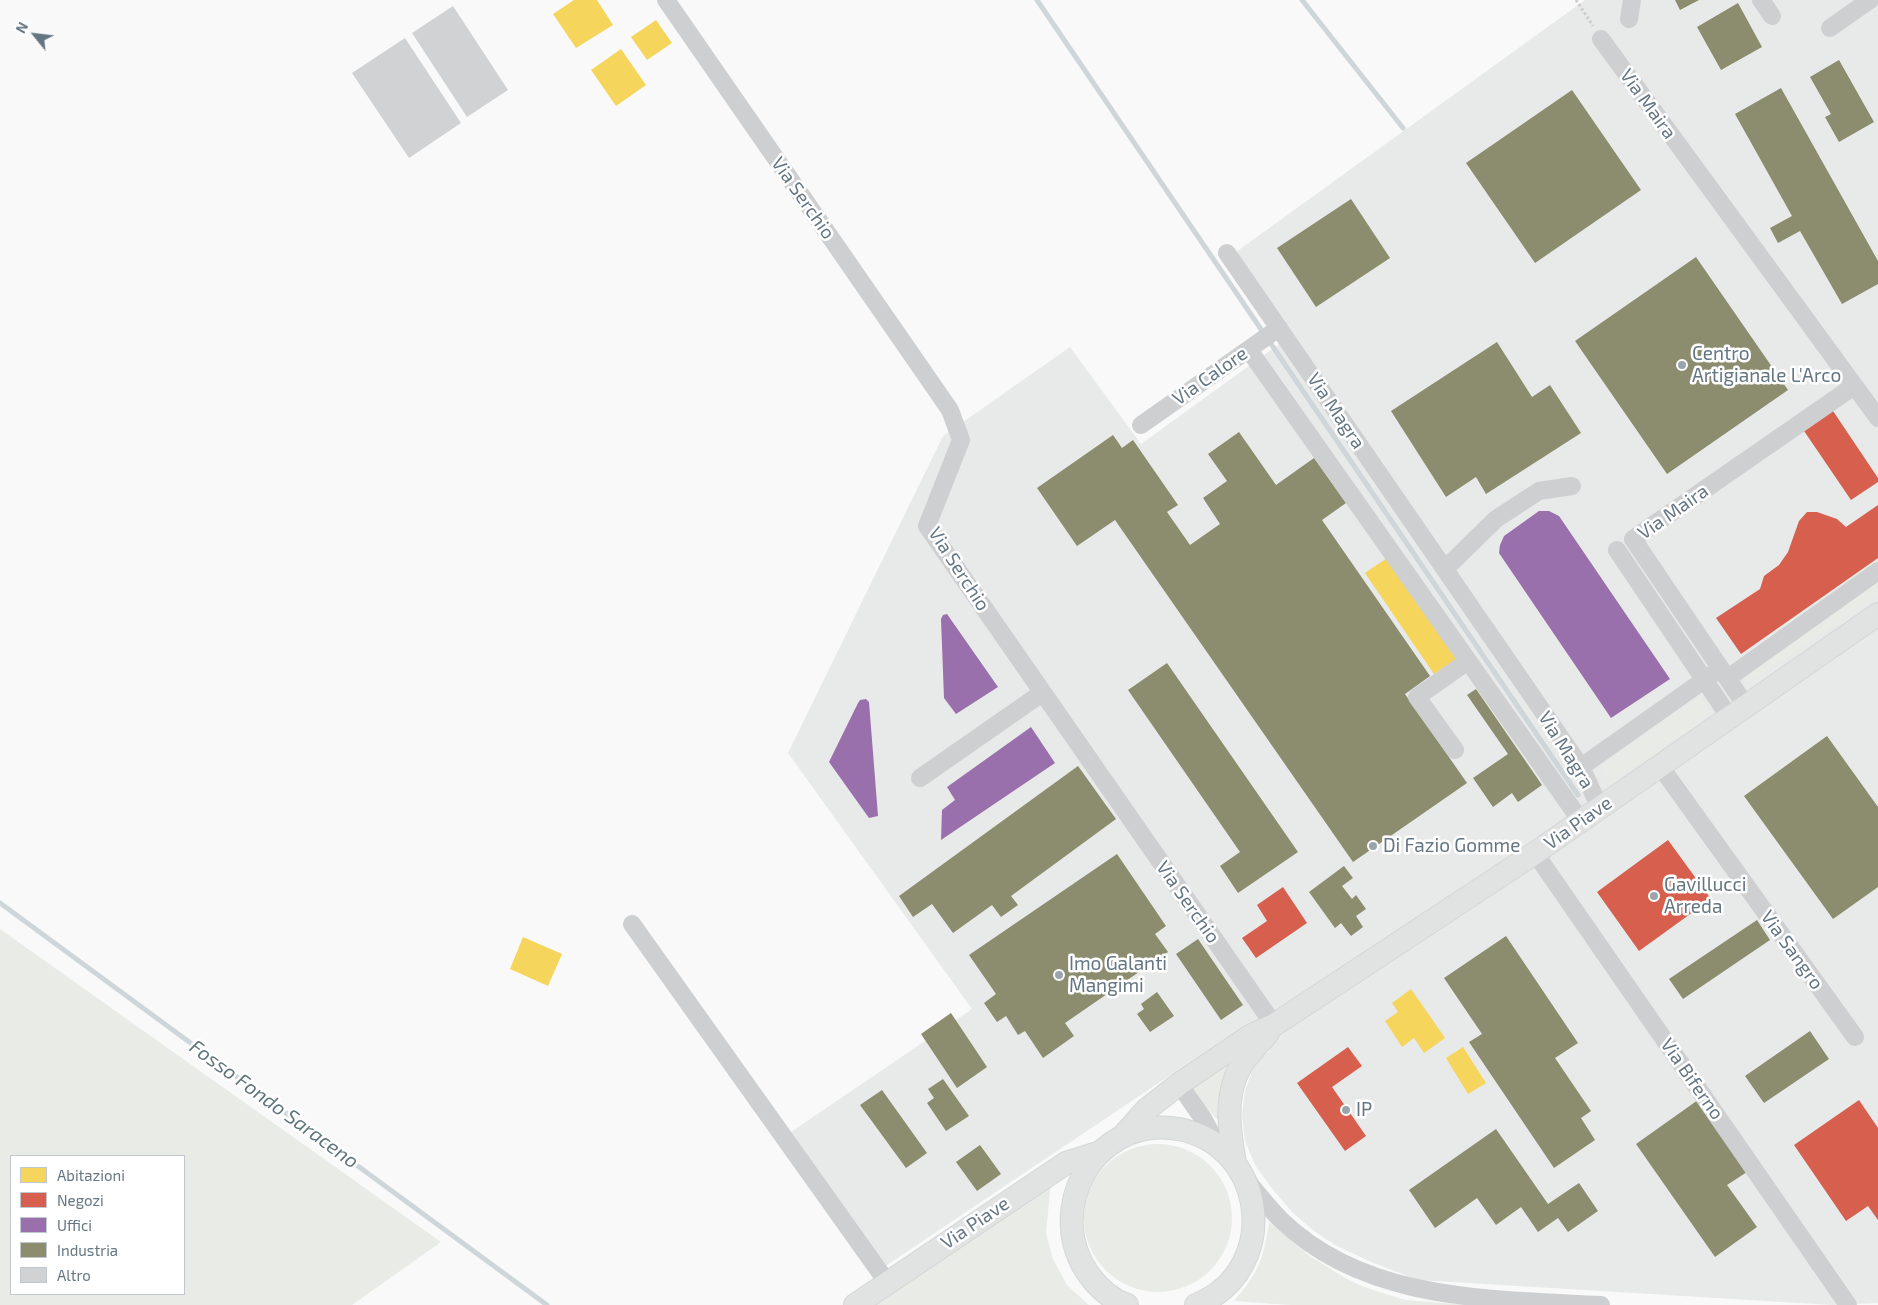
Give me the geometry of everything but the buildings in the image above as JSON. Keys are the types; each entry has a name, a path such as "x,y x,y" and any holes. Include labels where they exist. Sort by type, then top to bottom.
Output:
{"main road":[{"name":"Via Piave","path":"1122,1137 1146,1110 1179,1084 1250,1036 1274,1025 1535,853 1878,614"},
{"name":"Via Piave","path":"1196,1305 1209,1300 1231,1282 1246,1259 1254,1232 1253,1204 1240,1170 1230,1131 1229,1103 1234,1080 1244,1061 1274,1025"},
{"path":"1127,1305 1097,1286 1080,1262 1071,1233 1072,1203 1082,1175 1101,1152 1122,1137 1145,1129 1170,1128 1195,1134 1217,1145 1240,1170"},
{"name":"Via Piave","path":"855,1305 1066,1163 1101,1152"}],"street":[{"name":"Via Serchio","path":"666,0 950,410 960,440 927,526 1274,1025"},
{"path":"1629,19 1632,0"},
{"path":"1761,0 1772,16"},
{"path":"1830,28 1870,0"},
{"name":"Via Maira","path":"1601,40 1878,418"},
{"name":"Via Magra","path":"1227,253 1581,767 1600,808"},
{"name":"Via Calore","path":"1141,424 1280,328"},
{"path":"1249,350 1581,821"},
{"name":"Via Maira","path":"1738,712 1724,673 1633,540 1854,386"},
{"path":"1445,569 1496,519 1539,490 1572,486"},
{"path":"1617,550 1704,680 1738,712"},
{"path":"1581,767 1704,680 1724,673 1878,570"},
{"path":"1455,750 1417,697 1468,661"},
{"path":"920,778 1042,693"},
{"name":"Via Sangro","path":"1660,766 1855,1037"},
{"name":"Via Biferno","path":"1535,853 1848,1305"},
{"path":"632,924 887,1282"},
{"path":"1179,1084 1204,1120 1217,1145"},
{"path":"1240,1170 1270,1209 1291,1228 1318,1248 1343,1263 1368,1274 1407,1286 1446,1294 1490,1299 1601,1305"}],"path":[{"path":"1576,0 1601,40"}],"shaded area":[{"path":"1585,0 1878,0 1878,1303 1832,1305 1418,1280 1371,1262 1335,1245 1314,1231 1292,1212 1255,1165 1245,1141 1242,1114 1245,1091 1252,1071 1262,1057 1270,1051 1248,1023 884,1267 791,1132 972,1009 788,753 943,436 1070,347 1141,444 1293,334 1236,252"},
{"path":"1878,581 1878,596 1748,684 1742,675"},
{"path":"1700,695 1713,713 1608,786 1601,766"},
{"path":"0,929 441,1242 352,1305 0,1305"},
{"path":"1245,1048 1223,1126 1190,1086"},
{"path":"1158,1144 1186,1150 1210,1166 1226,1190 1232,1218 1226,1246 1210,1270 1186,1286 1158,1292 1130,1286 1106,1270 1090,1246 1084,1218 1090,1190 1106,1166 1130,1150"},
{"path":"1051,1181 1046,1233 1053,1259 1067,1285 1089,1305 875,1305"},
{"path":"1269,1222 1307,1254 1345,1278 1364,1287 1405,1300 1468,1305 1290,1305 1234,1301 1259,1265 1265,1246"}],"waterway":[{"path":"1037,0 1578,795"},
{"path":"1302,0 1403,128"},
{"name":"Fosso Fondo Saraceno","path":"0,903 547,1305"}],"place":[{"name":"Centro Artigianale L'Arco","path":"1682,365"},
{"name":"Di Fazio Gomme","path":"1373,846"},
{"name":"Gavillucci Arreda","path":"1654,896"},
{"name":"Imo Galanti Mangimi","path":"1059,975"},
{"name":"IP","path":"1346,1110"}]}
